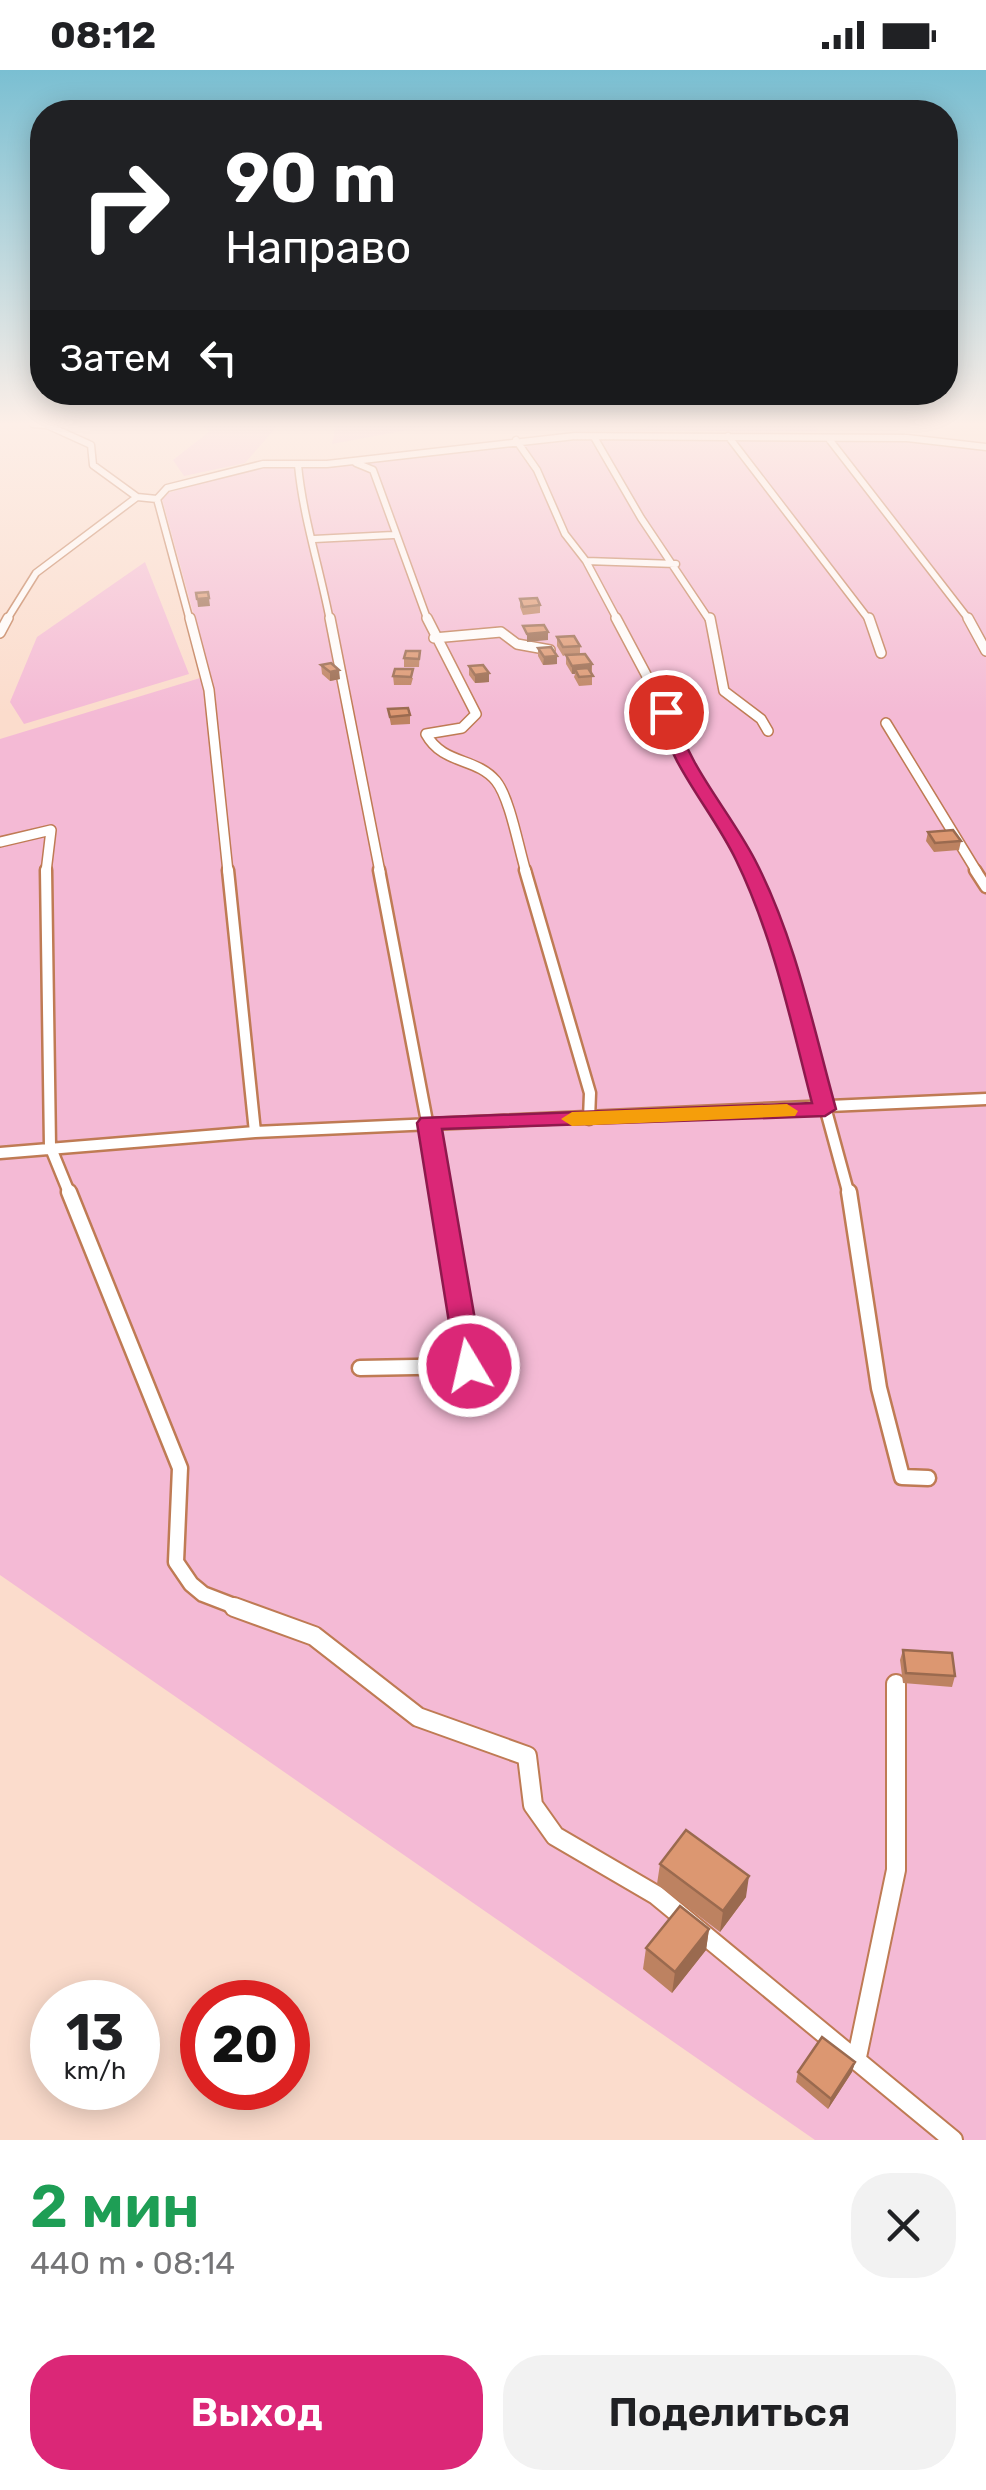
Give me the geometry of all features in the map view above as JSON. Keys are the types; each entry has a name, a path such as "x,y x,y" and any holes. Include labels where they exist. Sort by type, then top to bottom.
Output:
{"lane":[{"path":"0,633 37,573 106,521"},
{"path":"163,521 209,690 255,1132"},
{"path":"305,521 314,539 429,1123 469,1366 360,1368"},
{"path":"389,521 434,638 477,717 462,728 426,734 443,758 492,773 500,784 590,1093 589,1119"},
{"path":"559,521 586,561 666,712 673,740 746,861 786,964 851,1201 879,1388 902,1477 928,1478"},
{"path":"643,521 709,614 724,691 761,719 768,731"},
{"path":"794,521 874,627 882,652"},
{"path":"892,521 974,628 986,651"},
{"path":"314,539 393,534"},
{"path":"586,561 676,564"},
{"path":"434,638 501,632 517,644 550,650"},
{"path":"886,723 986,887"},
{"path":"0,842 51,830 45,880 50,1146 180,1468 183,1494 175,1557 191,1588 294,1626 341,1650 409,1712 527,1756 534,1804 555,1836 656,1895 953,2140"},
{"path":"0,1153 255,1132 825,1109 986,1098"},
{"path":"856,2057 896,1870 896,1684"}],"shaded area":[{"path":"168,521 986,521 986,2140 815,2140 0,1575 0,739 210,675"},
{"path":"145,562 189,674 24,724 10,702 37,637"}],"building":[{"path":"208,592 209,598 197,599 196,593"},
{"path":"537,598 540,605 523,607 520,599"},
{"path":"544,625 548,632 527,634 523,626"},
{"path":"574,636 580,646 563,647 557,637"},
{"path":"551,647 557,656 544,657 538,648"},
{"path":"406,651 420,651 419,659 404,658"},
{"path":"585,654 592,664 572,666 566,655"},
{"path":"331,663 339,670 330,672 321,665"},
{"path":"483,665 489,673 475,675 469,666"},
{"path":"588,668 593,676 579,677 575,669"},
{"path":"395,669 413,669 411,677 393,676"},
{"path":"408,708 410,715 390,717 388,709"},
{"path":"953,830 961,841 935,843 928,832"},
{"path":"903,1650 952,1653 955,1676 906,1673"},
{"path":"686,1830 749,1876 723,1911 660,1864"},
{"path":"680,1906 709,1929 675,1972 646,1948"},
{"path":"822,2037 855,2062 831,2099 798,2072"}],"slow traffic":[{"path":"572,1119 787,1111"}],"route":[{"path":"469,1366 429,1123 825,1109 786,964 746,861 673,740 666,712"}]}
